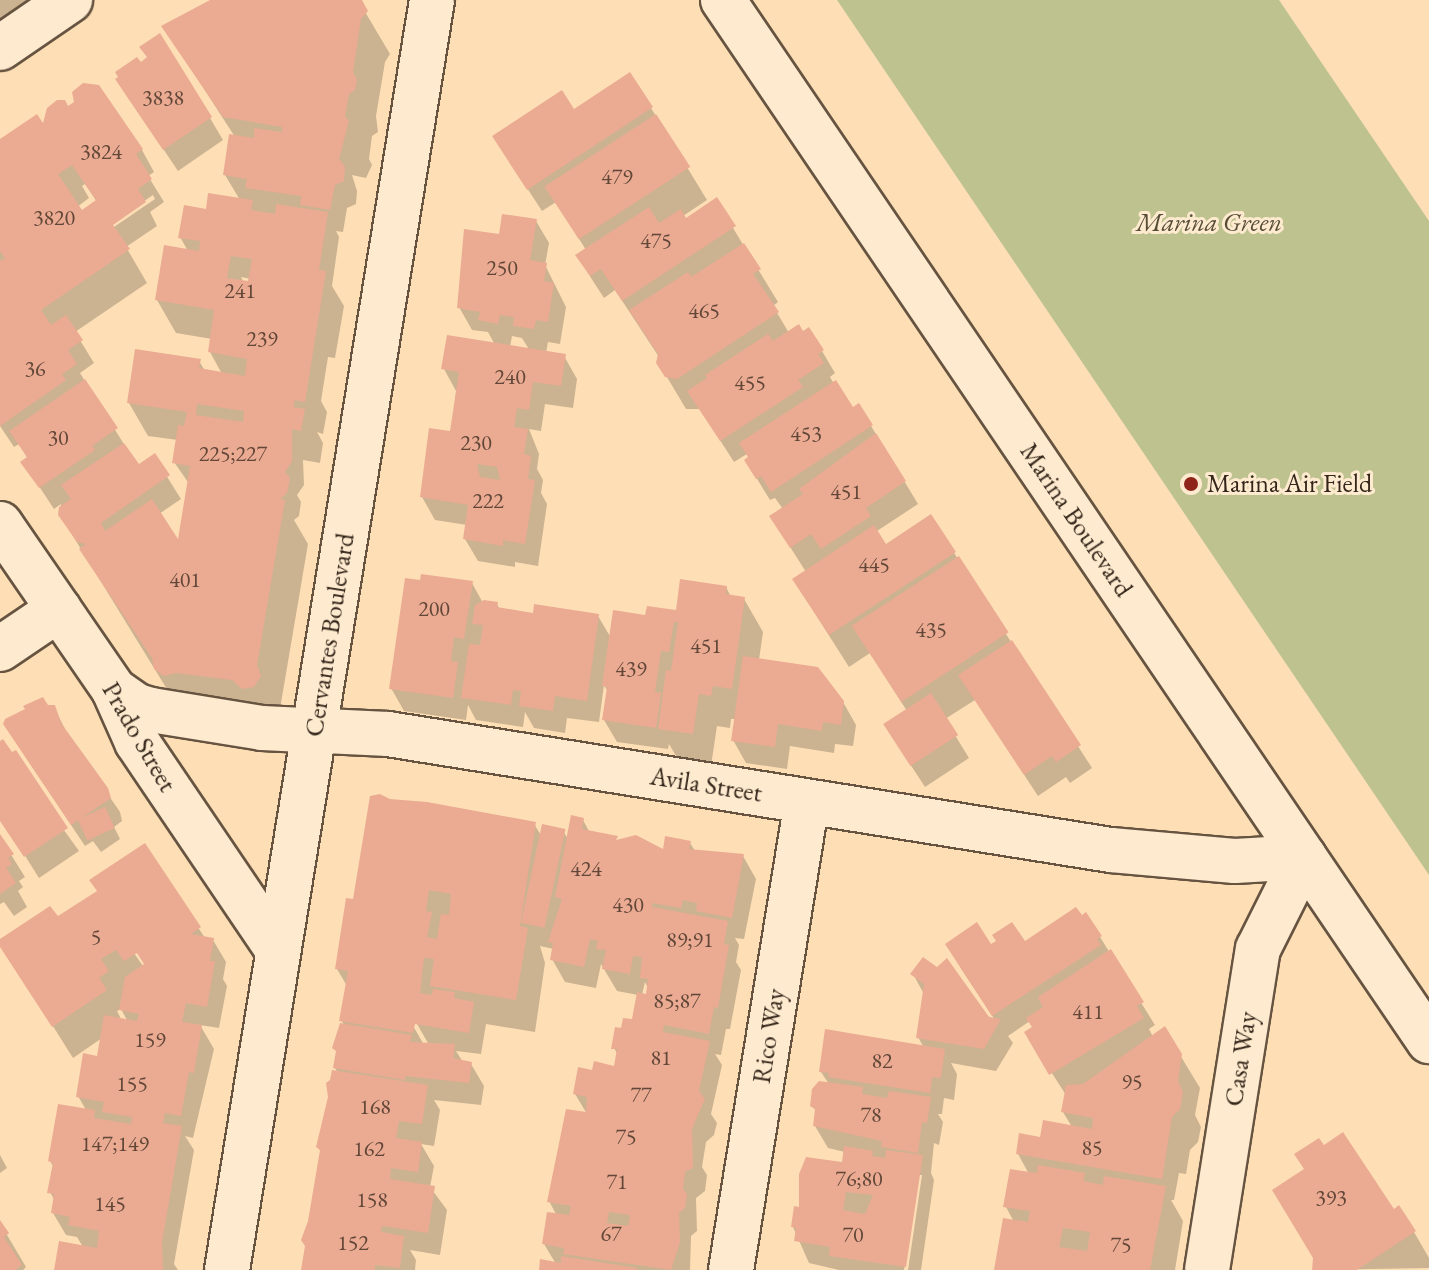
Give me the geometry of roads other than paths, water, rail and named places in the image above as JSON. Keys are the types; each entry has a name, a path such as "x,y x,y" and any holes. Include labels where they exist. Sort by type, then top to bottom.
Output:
{"street":[{"path":"0,48 70,0"},
{"name":"Cervantes Boulevard","path":"227,1270 432,0"},
{"name":"Marina Boulevard","path":"723,0 1429,1041"},
{"name":"Prado Street","path":"0,524 114,690 137,742 278,950"},
{"path":"0,649 59,609"},
{"name":"Avila Street","path":"114,690 137,706 151,710 262,728 388,734 1155,856 1235,861 1304,857"},
{"name":"Rico Way","path":"731,1270 807,802"},
{"name":"Casa Way","path":"1207,1270 1258,949 1304,857"}],"place":[{"name":"Marina Air Field","path":"1191,484"}],"park label":[{"name":"Marina Green","path":"1209,223"}]}
